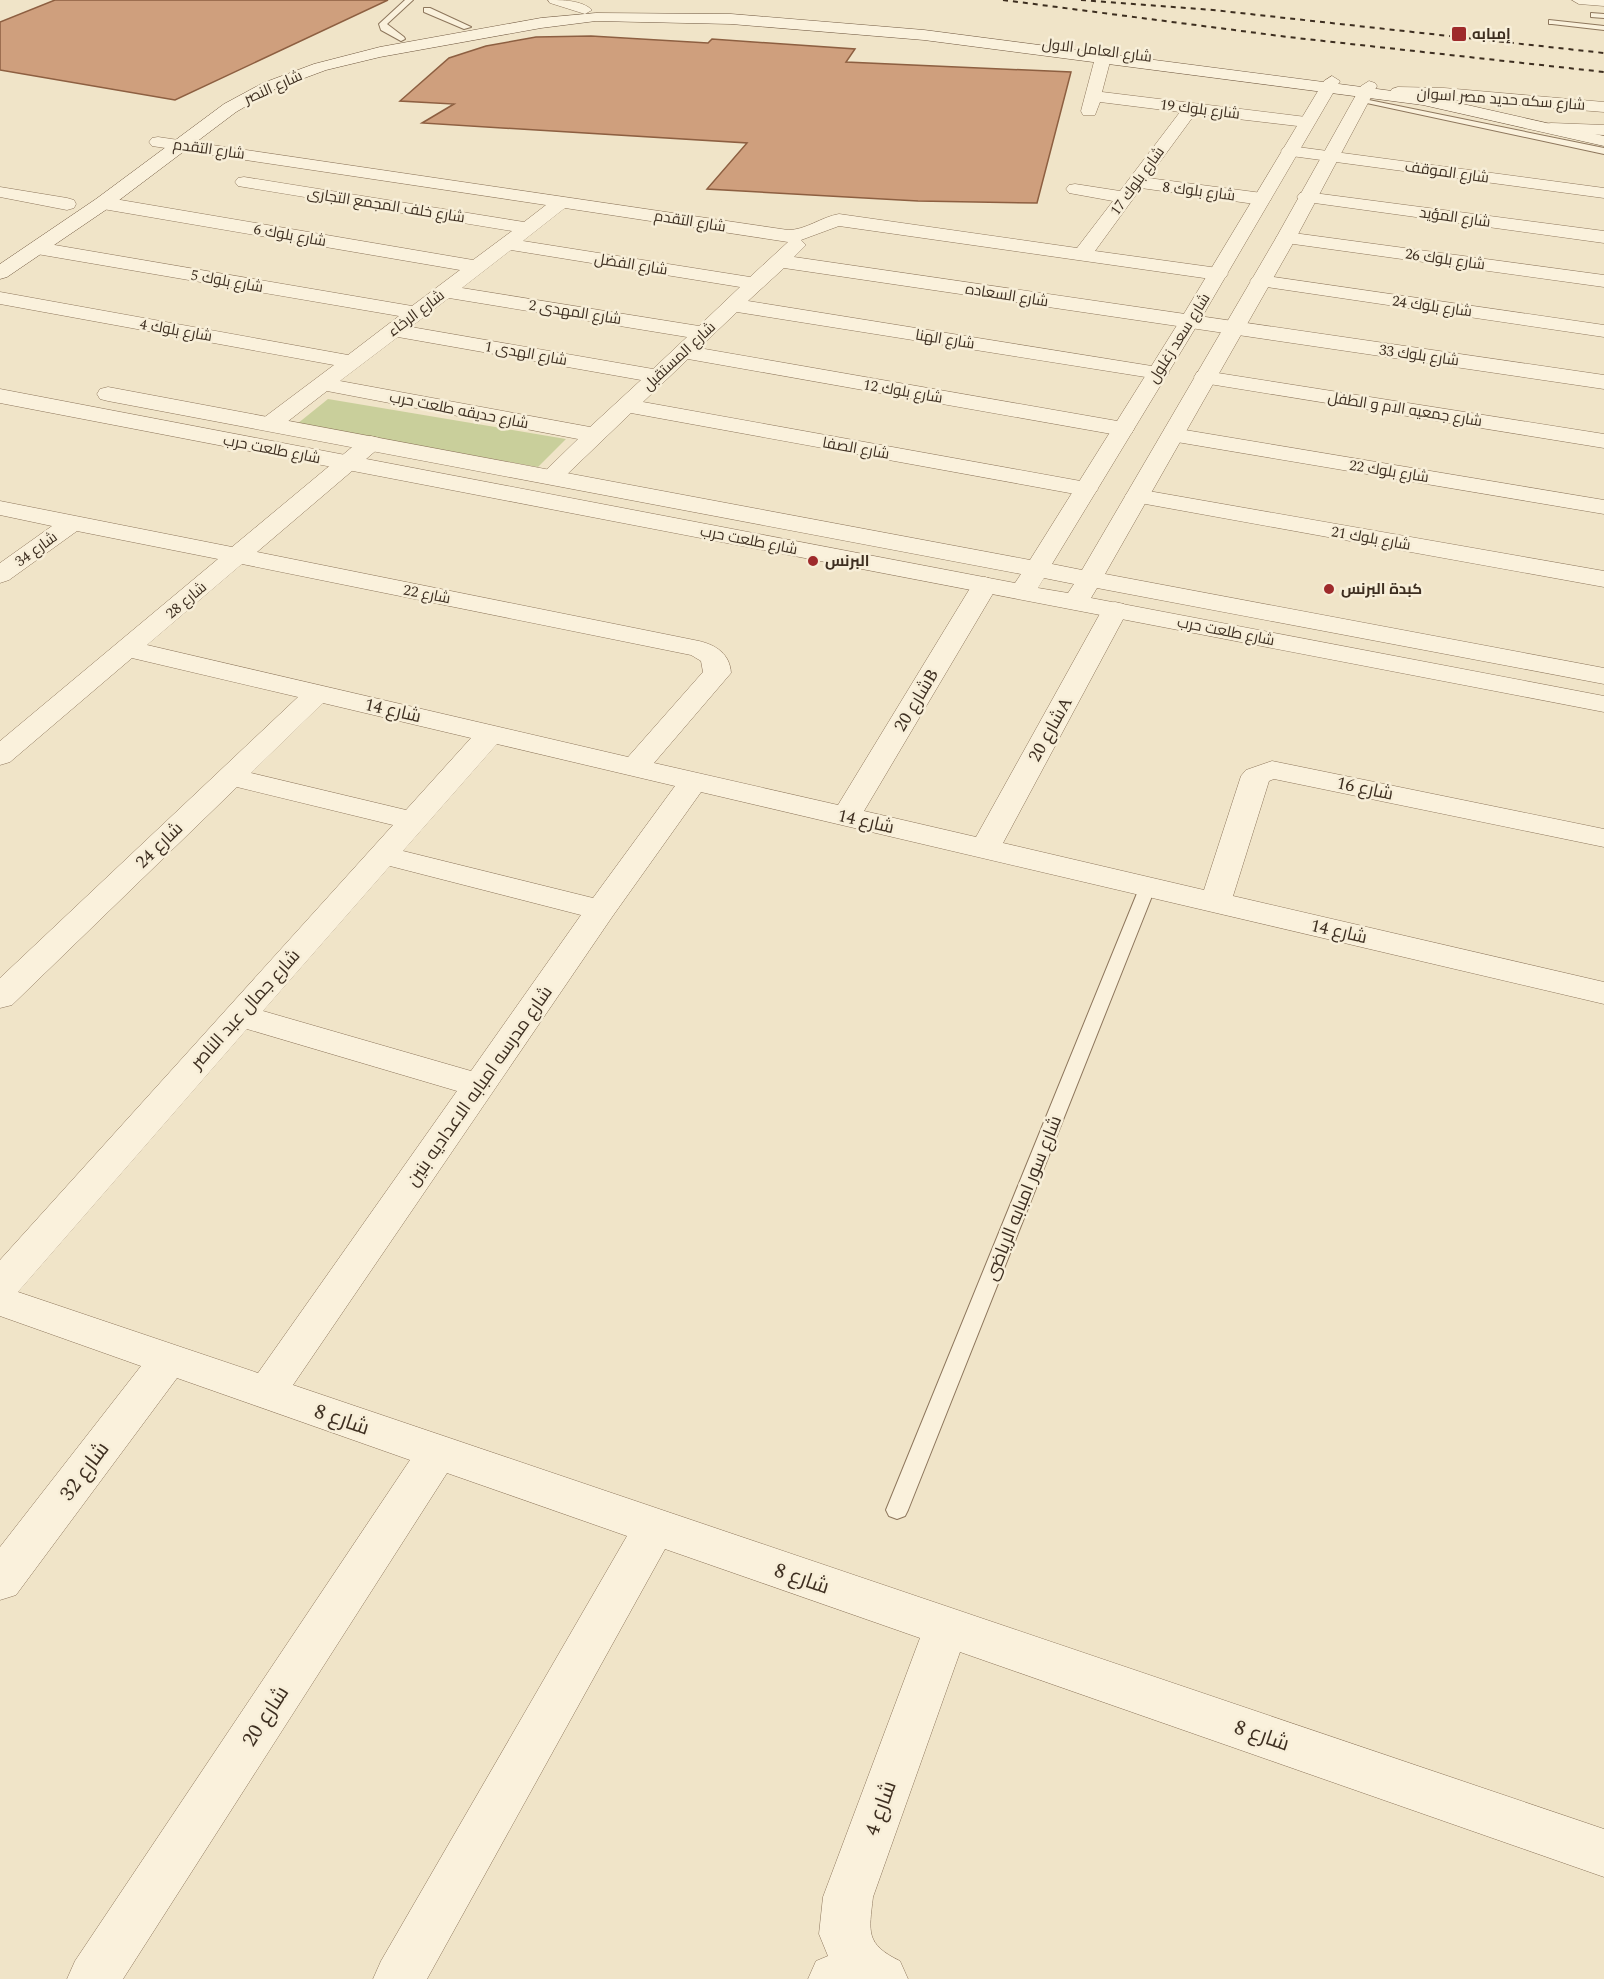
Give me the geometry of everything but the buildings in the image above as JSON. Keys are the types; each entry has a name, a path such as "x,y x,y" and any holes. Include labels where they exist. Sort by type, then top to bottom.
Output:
{"street":[{"path":"555,0 591,13"},
{"path":"1579,0 1604,2"},
{"name":"شارع العامل الاول","path":"591,13 728,11 924,27 1329,84 1366,93 1441,103 1604,141"},
{"name":"شارع النصر","path":"231,88 312,58 401,39 467,27 591,13"},
{"name":"شارع النصر","path":"0,273 103,203 180,136 269,86 320,67 412,46 591,13"},
{"name":"شارع العامل الاول","path":"591,13 846,27 1329,84"},
{"name":"شارع بلوك 19","path":"1103,58 1091,103 1191,108 1306,122"},
{"name":"شارع سعد زغلول","path":"1022,592 1189,322 1329,84"},
{"name":"شارع العامل الاول","path":"1366,93 1398,92 1580,129"},
{"name":"شارع سكه حديد مصر اسوان","path":"1398,92 1444,93 1604,106"},
{"path":"1076,602 1286,238 1306,197 1366,93"},
{"name":"شارع بلوك 17","path":"1082,255 1191,108"},
{"path":"1551,128 1604,132"},
{"name":"شارع التقدم","path":"140,154 159,142 180,136 562,202 788,236 807,234 832,220 910,222 1082,255 1218,274"},
{"name":"شارع الموقف","path":"1290,151 1604,192"},
{"name":"شارع خلف المجمع التجارى","path":"244,182 527,228"},
{"name":"شارع بلوك 8","path":"1075,189 1136,183 1267,191"},
{"path":"48,216 85,191"},
{"path":"0,192 67,204"},
{"name":"شارع المؤيد","path":"1306,197 1604,237"},
{"name":"شارع الرخاء","path":"270,424 562,202"},
{"name":"شارع بلوك 6","path":"103,203 477,267"},
{"name":"شارع المستقبل","path":"551,477 807,234"},
{"name":"شارع بلوك 26","path":"1286,238 1604,281"},
{"name":"شارع الفضل","path":"507,244 755,284"},
{"name":"شارع بلوك 5","path":"37,248 416,313"},
{"name":"شارع السعاده","path":"779,261 1234,327"},
{"name":"شارع بلوك 24","path":"1260,281 1604,331"},
{"name":"شارع المهدى 2","path":"446,291 704,333"},
{"name":"شارع بلوك 4","path":"0,298 351,362"},
{"name":"شارع الهنا","path":"733,305 1158,373"},
{"name":"شارع بلوك 33","path":"1234,327 1604,382"},
{"name":"شارع الهدى 1","path":"394,330 658,376"},
{"name":"شارع بلوك 12","path":"684,352 1123,429"},
{"name":"شارع طلعت حرب","path":"0,374 1604,676"},
{"name":"شارع جمعيه الام و الطفل","path":"1205,377 1604,441"},
{"name":"شارع حديقه طلعت حرب","path":"322,384 595,435"},
{"name":"شارع طلعت حرب","path":"0,396 1604,704"},
{"name":"شارع الصفا","path":"627,406 1086,489"},
{"name":"شارع بلوك 22","path":"1173,435 1604,507"},
{"name":"شارع 28","path":"0,756 371,443"},
{"name":"شارع بلوك 21","path":"1137,496 1604,579"},
{"name":"شارع 22","path":"0,508 699,649 711,655 717,664 717,673 635,767"},
{"name":"شارع 34","path":"0,575 72,523"},
{"name":"شارع 20B","path":"846,816 985,585"},
{"name":"شارع 20A","path":"985,848 1115,610"},
{"name":"شارع 14","path":"128,649 1604,993"},
{"name":"شارع 24","path":"0,997 318,693"},
{"name":"شارع جمال عبد الناصر","path":"0,1286 491,733"},
{"name":"شارع 16","path":"1216,902 1256,776 1272,770 1604,838"},
{"path":"231,777 414,820"},
{"name":"شارع مدرسه امبابه الاعداديه بنين","path":"266,1393 601,910 694,780"},
{"path":"383,855 601,910"},
{"path":"240,1016 480,1086"},
{"name":"شارع 8","path":"0,1301 1604,1853"},
{"name":"شارع 32","path":"0,1581 168,1360"},
{"name":"شارع 20","path":"93,1979 437,1453"},
{"path":"399,1979 655,1527"},
{"name":"شارع 4","path":"860,1976 844,1935 848,1897 946,1627"}],"lane":[{"path":"401,39 384,28 383,24 409,0"},
{"path":"427,10 467,27"},
{"path":"1594,15 1604,16"},
{"path":"1552,22 1604,28"},
{"path":"1366,93 1604,151"},
{"name":"شارع سور امبابه الرياضى","path":"897,1510 1148,886"}],"green space":[{"path":"328,399 566,439 538,467 297,424"}],"railway":[{"path":"1003,0 1288,37 1604,72"},
{"path":"1081,0 1213,10 1604,53"}],"place":[{"name":"إمبابه","path":"1459,34"},
{"name":"البرنس","path":"813,561"},
{"name":"كبدة البرنس","path":"1329,589"}]}
